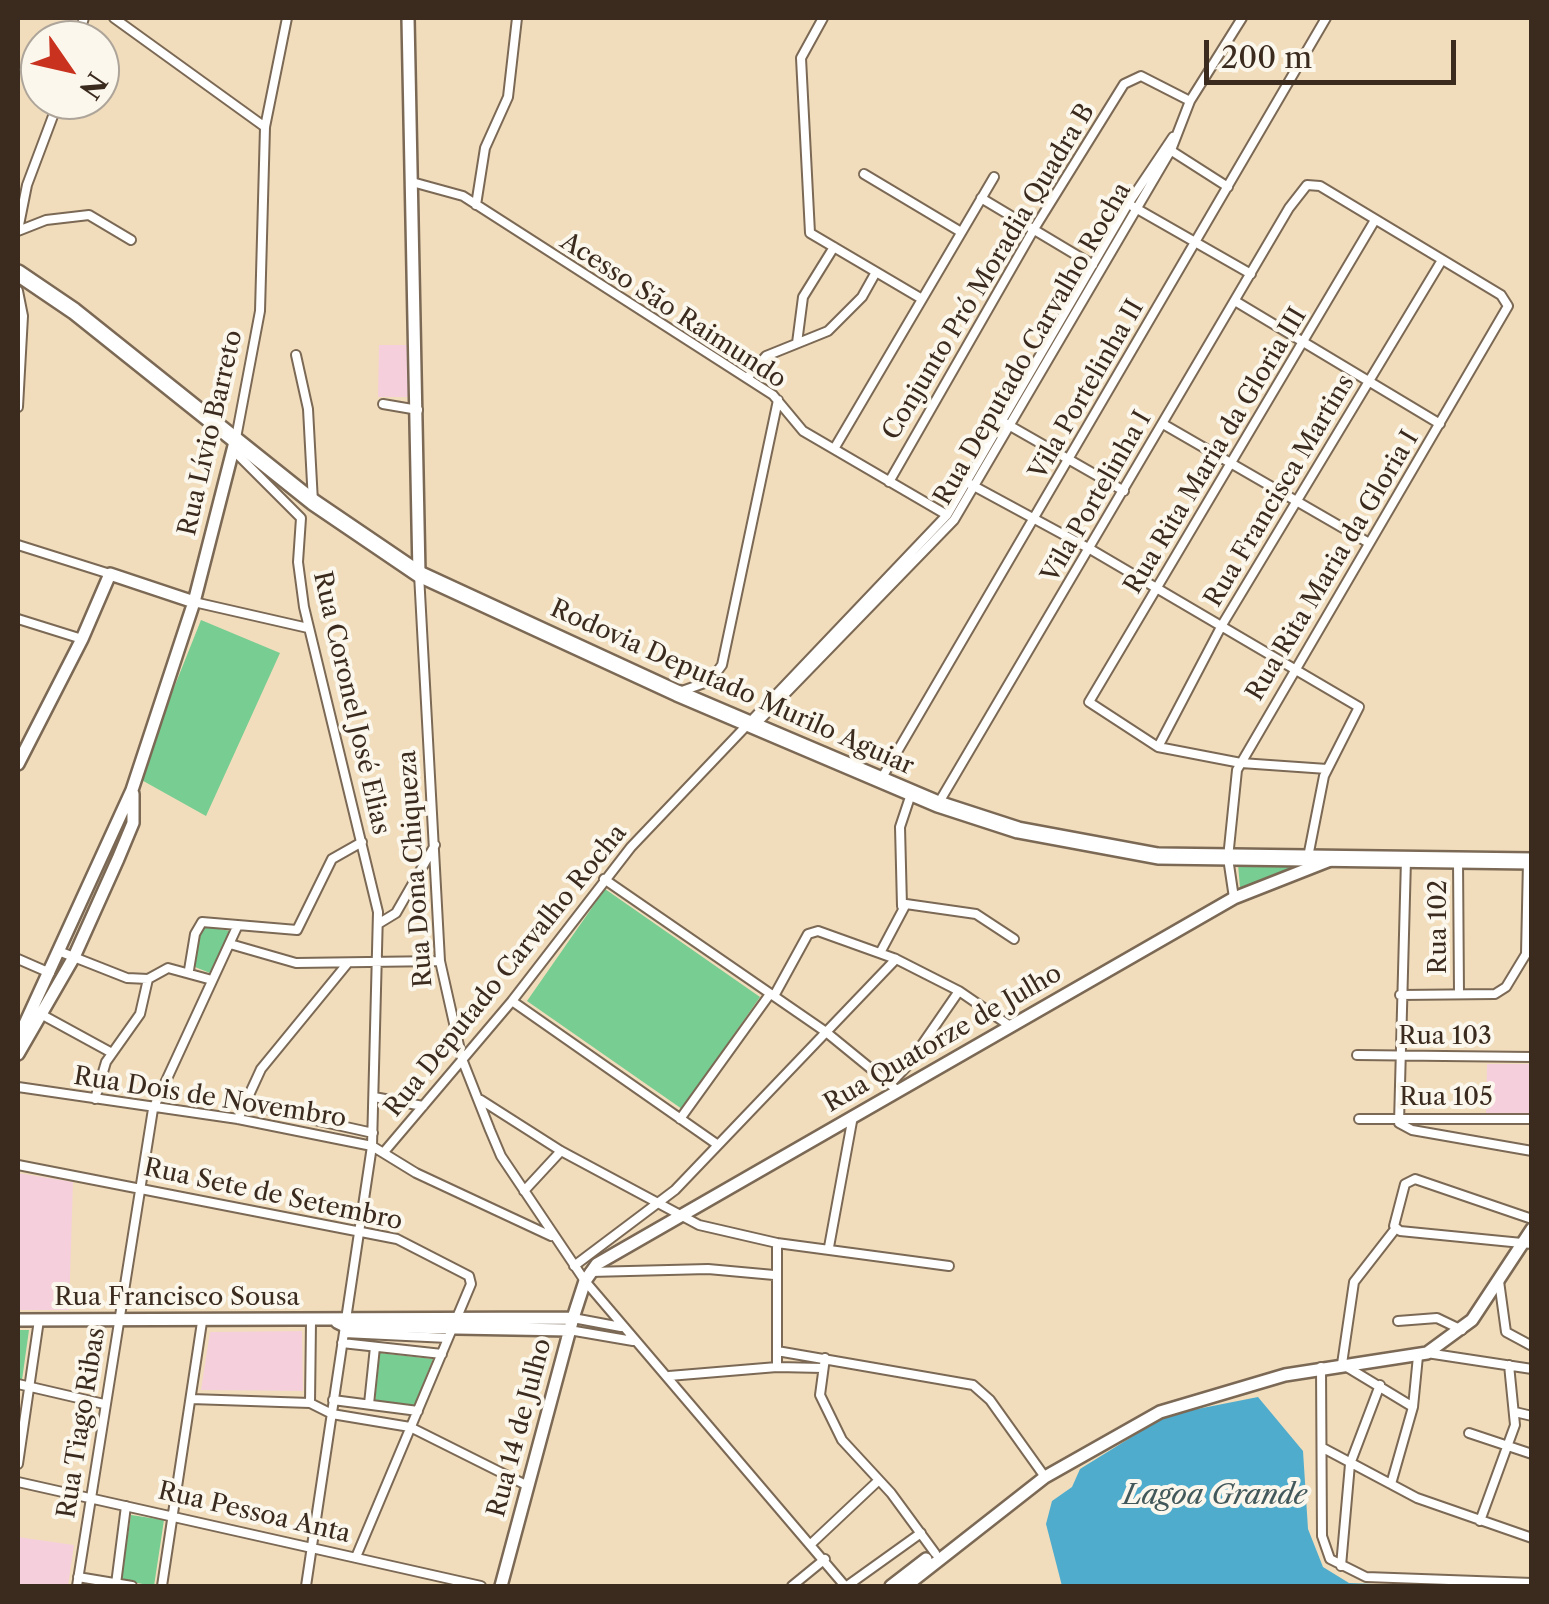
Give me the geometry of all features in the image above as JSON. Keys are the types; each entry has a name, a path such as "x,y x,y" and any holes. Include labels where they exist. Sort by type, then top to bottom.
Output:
{"highway":[{"name":"Rodovia Deputado Murilo Aguiar","path":"18,273 74,311 235,444 420,574 749,728 911,794 1018,830 1158,856 1530,861"}],"street":[{"path":"114,18 265,127"},
{"name":"Rua Lívio Barreto","path":"18,1054 68,954 132,790 194,602 235,444 260,311 265,127 287,18"},
{"name":"Rua Dona Chiqueza","path":"408,18 420,574 440,961 462,1059 502,1156 574,1266 587,1277 621,1327 669,1376 846,1586"},
{"path":"476,205 485,148 508,97 517,18"},
{"path":"823,18 801,58 810,233 922,299"},
{"name":"Rua Deputado Carvalho Rocha","path":"384,1152 512,1001 604,880 951,518 1167,148 1190,101 1242,18"},
{"name":"Vila Portelinha II","path":"880,781 1326,18"},
{"name":"Conjunto Pró Moradia Quadra B","path":"889,482 1034,230 1124,84 1141,76 1190,101"},
{"path":"18,231 28,186 52,120"},
{"path":"1167,148 1228,187"},
{"path":"864,174 961,232"},
{"path":"834,449 994,177"},
{"name":"Acesso São Raimundo","path":"412,182 463,196 674,335 748,378 778,400 803,431 951,518"},
{"name":"Vila Portelinha I","path":"938,804 1289,208 1308,185 1320,186 1375,220"},
{"path":"18,192 28,186"},
{"path":"982,198 1097,267"},
{"path":"1132,206 1251,274"},
{"path":"18,231 46,220 90,215 131,240"},
{"path":"1375,220 1442,260"},
{"name":"Rua Rita Maria da Gloria III","path":"1158,747 1089,702 1375,220"},
{"path":"798,344 803,297 834,247"},
{"name":"Rua Rita Maria da Gloria I","path":"1234,898 1228,858 1241,764 1508,306 1501,295 1442,260"},
{"name":"Rua Francisca Martins","path":"1158,747 1222,625 1442,260"},
{"path":"748,378 766,356 828,331 862,297 876,272"},
{"path":"18,291 23,316 18,407"},
{"path":"1235,301 1440,424"},
{"path":"296,355 308,409 313,502"},
{"path":"677,693 710,681 722,666 778,400"},
{"path":"383,404 418,410"},
{"path":"1005,423 1124,491"},
{"path":"1163,424 1369,543"},
{"name":"Rua Coronel José Elias","path":"235,444 299,513 298,562 308,628 362,842 378,924 372,1146 306,1586"},
{"path":"970,484 1295,666 1359,707 1328,769 1308,857"},
{"path":"18,545 194,602 308,628"},
{"path":"18,764 82,639 110,574"},
{"path":"18,619 82,639"},
{"path":"1158,747 1241,764 1328,769"},
{"path":"880,952 902,906 900,826 911,794"},
{"path":"189,970 199,924 297,930 332,859 362,842"},
{"path":"378,924 396,913 435,844"},
{"name":"Rua Quatorze de Julho","path":"587,1277 608,1256 853,1116 893,1087 1010,1026 1234,898 1336,857"},
{"path":"1406,858 1398,1120 1412,1130 1532,1151"},
{"name":"Rua 102","path":"1458,860 1459,994"},
{"path":"1400,995 1495,994 1506,987 1526,954 1530,861"},
{"path":"604,880 826,1032 893,1087 959,991"},
{"path":"902,906 976,914 1014,939"},
{"name":"Rua Tiago Ribas","path":"77,1582 154,1109 236,927"},
{"path":"680,1120 772,995 812,931 896,959 959,991 1010,1026"},
{"path":"230,944 281,961 440,961"},
{"path":"68,954 119,976 148,979"},
{"name":"Rua Lívio Barreto","path":"18,1038 37,1012 50,973 68,954"},
{"path":"574,1266 660,1204 896,959"},
{"path":"18,960 50,973"},
{"path":"238,1120 261,1069 346,964"},
{"path":"95,1099 112,1053 136,1023 148,979 164,968 189,970 212,980"},
{"path":"512,1001 718,1146"},
{"path":"37,1012 112,1053"},
{"name":"Rua 103","path":"1357,1055 1532,1057"},
{"name":"Rua Dois de Novembro","path":"18,1087 238,1120 372,1146 416,1172 554,1238"},
{"path":"374,1097 423,1106"},
{"path":"478,1099 561,1151 699,1225 778,1243 949,1266"},
{"path":"242,1104 372,1133"},
{"path":"829,1247 853,1116"},
{"name":"Rua 105","path":"1360,1119 1532,1119"},
{"path":"524,1191 561,1151"},
{"name":"Rua Sete de Setembro","path":"18,1165 408,1242 469,1276 471,1284 452,1327"},
{"path":"1342,1364 1354,1282 1398,1229 1407,1182 1415,1179 1438,1184 1532,1219"},
{"path":"1398,1229 1527,1243"},
{"path":"1391,1484 1413,1408 1423,1355 1462,1330 1527,1243 1532,1229"},
{"path":"776,1367 774,1275 778,1243"},
{"path":"587,1277 708,1269 774,1275"},
{"name":"Rua 14 de Julho","path":"501,1586 587,1277"},
{"path":"1499,1280 1506,1332 1532,1346"},
{"path":"1398,1321 1438,1318 1462,1330"},
{"name":"Rua Francisco Sousa","path":"18,1320 621,1327"},
{"path":"18,1464 40,1320"},
{"name":"Rua Francisco Sousa","path":"343,1325 402,1321 452,1327"},
{"path":"162,1586 202,1322"},
{"path":"310,1322 310,1403"},
{"name":"Rua Francisco Sousa","path":"571,1324 634,1341"},
{"path":"356,1557 452,1327"},
{"path":"342,1344 442,1354"},
{"path":"369,1404 375,1347"},
{"path":"777,1350 824,1363 973,1386 990,1400 1045,1478"},
{"path":"891,1586 1045,1478 1160,1412 1242,1385 1342,1364 1423,1355 1532,1369"},
{"path":"669,1376 824,1363"},
{"path":"824,1363 820,1395 842,1440 939,1554"},
{"path":"1342,1364 1413,1408"},
{"path":"1480,1521 1511,1444 1514,1412 1509,1365"},
{"path":"1322,1367 1322,1545 1341,1566 1358,1576 1400,1581 1532,1583"},
{"path":"18,1384 104,1404"},
{"path":"1341,1566 1350,1464 1380,1386"},
{"path":"191,1399 310,1403 323,1406 332,1414 410,1427 528,1486"},
{"path":"323,1406 334,1400 418,1411"},
{"path":"1514,1412 1532,1416"},
{"path":"1470,1432 1532,1454"},
{"path":"1322,1448 1430,1504 1532,1538"},
{"path":"812,1543 878,1480"},
{"name":"Rua Pessoa Anta","path":"18,1482 481,1586"},
{"path":"116,1584 126,1506"},
{"path":"846,1586 922,1533"},
{"path":"906,1586 939,1554"},
{"path":"792,1586 824,1559"},
{"path":"77,1582 132,1586"}],"shaded area":[{"path":"379,345 411,345 411,397 378,397"},
{"path":"1487,1064 1531,1064 1531,1114 1486,1113"},
{"path":"18,1173 73,1182 69,1310 18,1310"},
{"path":"302,1331 303,1391 201,1390 210,1332"},
{"path":"18,1537 74,1545 68,1586 18,1586"}],"green space":[{"path":"201,620 280,653 206,816 138,778"},
{"path":"1238,864 1304,864 1240,888"},
{"path":"605,889 760,997 682,1109 527,1001"},
{"path":"201,926 231,931 210,973 195,967"},
{"path":"18,1330 29,1330 22,1380 18,1379"},
{"path":"380,1353 433,1359 414,1406 375,1401"},
{"path":"131,1515 164,1520 154,1586 121,1580"}],"water":[{"name":"Lagoa Grande","path":"1258,1397 1303,1451 1308,1529 1323,1567 1349,1583 1422,1586 1062,1586 1046,1524 1052,1501 1072,1487 1080,1469 1167,1415"}]}
